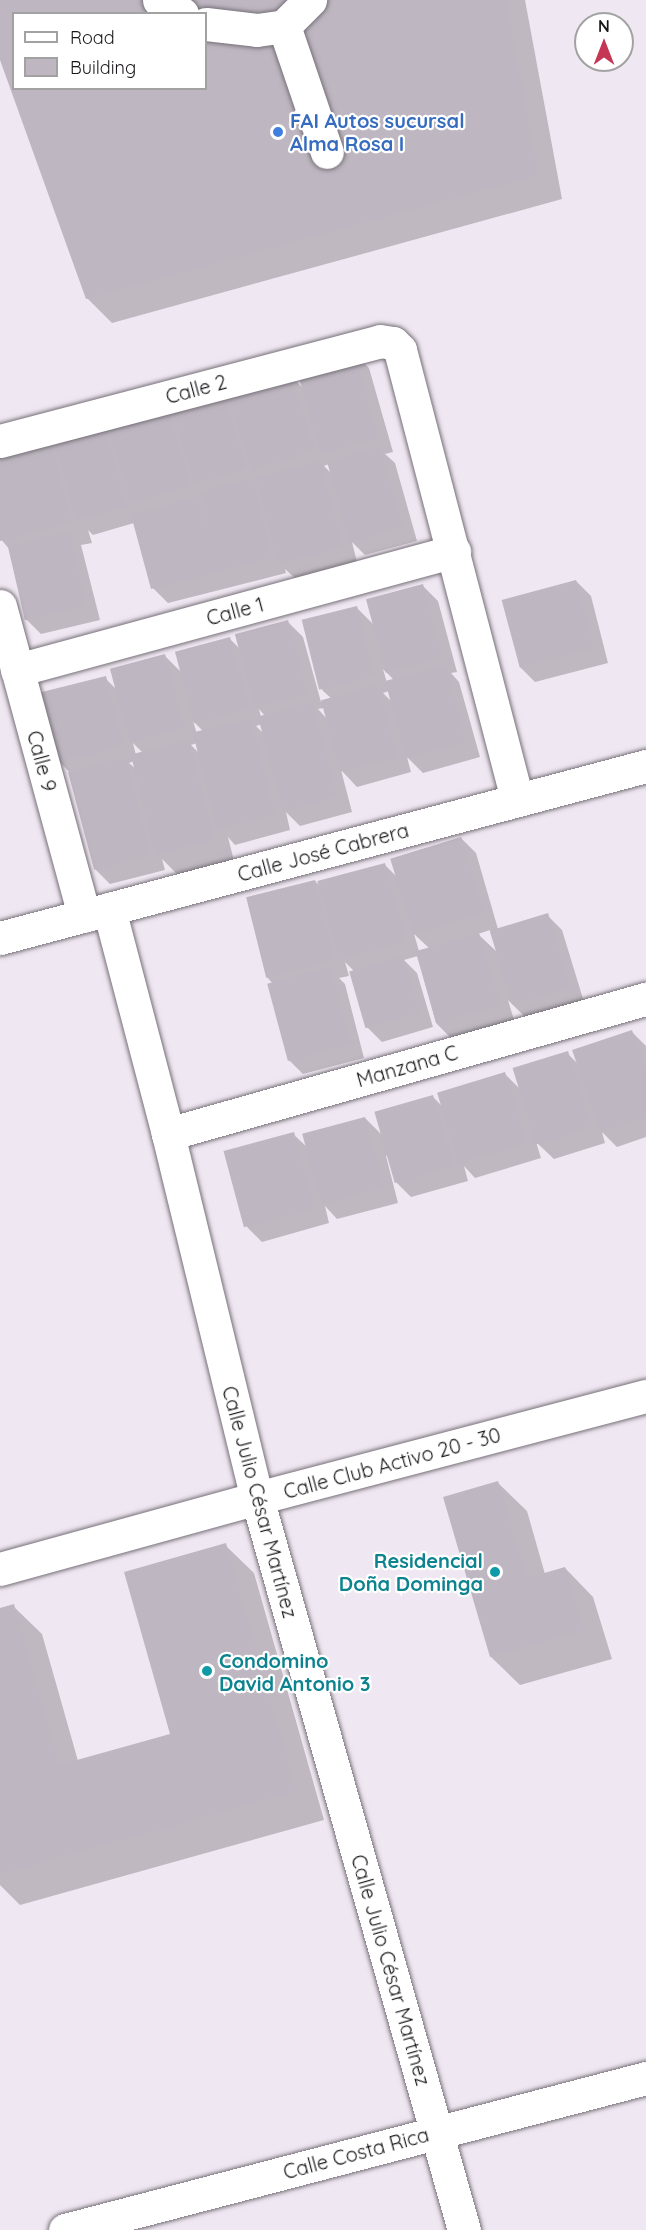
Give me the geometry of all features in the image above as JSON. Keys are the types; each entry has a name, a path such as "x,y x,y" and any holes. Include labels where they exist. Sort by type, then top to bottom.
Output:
{"street":[{"path":"159,0 179,12"},
{"path":"207,24 257,30 284,26 309,0"},
{"path":"284,26 327,152"},
{"name":"Calle 2","path":"0,441 380,341 393,343 400,350 454,552"},
{"path":"454,552 517,800"},
{"name":"Calle 1","path":"17,670 454,552"},
{"name":"Calle 9","path":"0,606 17,670 96,912"},
{"name":"Calle José Cabrera","path":"0,938 646,766"},
{"name":"Calle Julio César Martínez","path":"96,912 168,1134 257,1498 464,2230"},
{"name":"Manzana C","path":"168,1134 646,999"},
{"name":"Calle Club Activo 20 - 30","path":"0,1569 257,1498 646,1396"},
{"name":"Calle Costa Rica","path":"66,2230 646,2078"}],"building":[{"name":"FAI Autos sucursal Alma Rosa I","path":"0,0 506,0 538,175 86,299 0,60"},
{"path":"354,352 379,438 321,454 296,369"},
{"path":"290,374 315,450 252,470 227,394"},
{"path":"222,389 246,468 195,484 170,405"},
{"path":"167,404 190,486 130,503 106,421"},
{"path":"104,424 127,506 76,520 53,439"},
{"path":"49,436 72,522 0,541 0,449"},
{"path":"380,447 403,527 350,542 327,462"},
{"path":"321,461 343,547 278,564 256,477"},
{"path":"253,478 272,558 151,589 131,515 198,496 216,557 200,492"},
{"path":"69,531 86,606 25,620 8,545"},
{"path":"576,580 594,648 520,668 502,600"},
{"path":"423,584 443,657 386,673 366,599"},
{"path":"357,606 374,676 319,690 302,620"},
{"path":"288,620 308,693 255,708 235,634"},
{"path":"230,637 249,708 194,723 175,652"},
{"path":"165,654 185,727 130,742 110,669"},
{"path":"445,665 466,742 406,758 385,681"},
{"path":"106,676 123,746 58,762 41,692"},
{"path":"378,685 397,756 340,772 321,700"},
{"path":"312,702 337,797 283,811 258,716"},
{"path":"251,718 275,815 217,830 193,733"},
{"path":"189,740 214,840 156,854 131,755"},
{"path":"125,757 151,855 94,870 68,772"},
{"path":"461,837 484,913 413,934 390,859"},
{"path":"385,863 406,941 338,959 317,881"},
{"path":"315,880 335,961 266,978 246,897"},
{"path":"548,913 571,987 512,1004 490,931"},
{"path":"479,933 500,1005 436,1023 416,951"},
{"path":"403,956 419,1013 365,1028 349,971"},
{"path":"330,967 351,1044 288,1061 267,984"},
{"path":"632,1030 646,1071 646,1118 601,1133 572,1050"},
{"path":"568,1051 591,1128 536,1144 513,1068"},
{"path":"505,1072 527,1143 459,1164 437,1093"},
{"path":"433,1095 453,1166 395,1183 374,1112"},
{"path":"365,1117 384,1188 321,1204 302,1134"},
{"path":"294,1132 314,1208 244,1227 223,1151"},
{"name":"Residencial Doña Dominga","path":"498,1481 527,1578 565,1567 584,1630 490,1657 443,1497"},
{"name":"Condomino David Antonio 3","path":"226,1543 296,1791 0,1874 0,1608 14,1604 59,1765 170,1734 124,1572"}],"place":[{"name":"FAI Autos sucursal Alma Rosa I","path":"278,132"},
{"name":"Residencial Doña Dominga","path":"495,1572"},
{"name":"Condomino David Antonio 3","path":"207,1671"}]}
